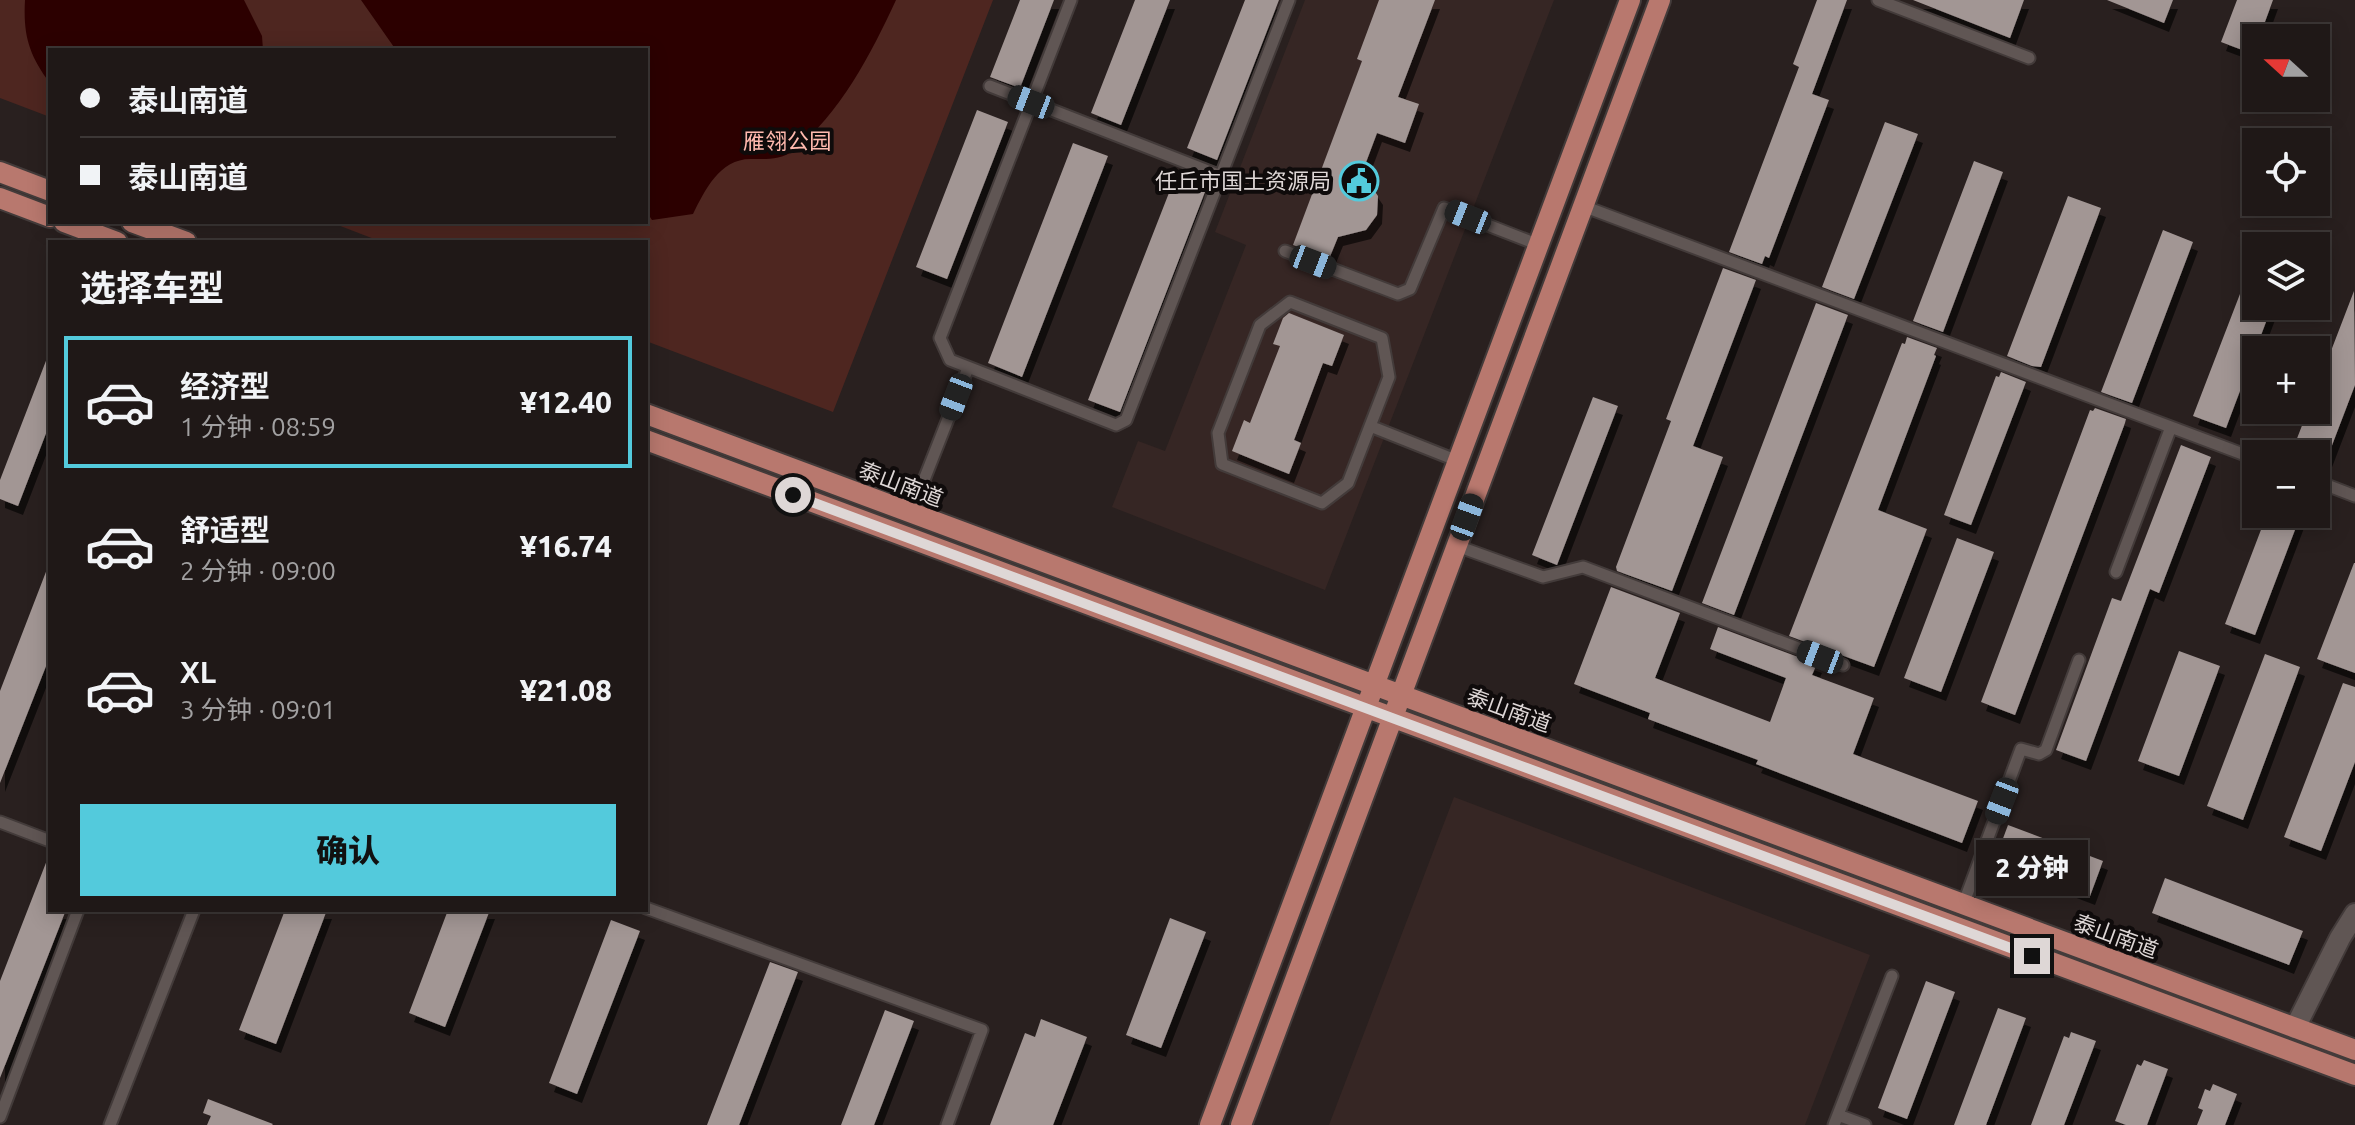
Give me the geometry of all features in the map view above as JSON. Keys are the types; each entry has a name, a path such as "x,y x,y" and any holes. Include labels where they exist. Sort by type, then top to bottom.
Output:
{"main road":[{"path":"1210,1125 1630,0"},
{"path":"1241,1125 1660,0"},
{"path":"0,172 48,190"},
{"path":"0,198 48,216"},
{"path":"69,224 112,240"},
{"path":"137,224 181,240"},
{"name":"泰山南道","path":"648,415 2355,1050"},
{"path":"648,441 2355,1075"}],"street":[{"path":"2295,1028 2355,914"}],"lane":[{"path":"1071,0 940,338 950,360 1116,425 1126,420 1289,0"},
{"path":"1878,0 2029,58"},
{"path":"990,86 1221,176"},
{"path":"1583,206 2242,454"},
{"path":"1285,251 1398,294 1410,289 1444,208 1539,245"},
{"path":"1290,302 1382,338 1389,377 1370,426 1348,483 1322,503 1222,464 1218,433 1260,325 1290,302"},
{"path":"911,513 968,368"},
{"path":"1370,426 1458,461"},
{"path":"2116,572 2171,427"},
{"path":"2330,486 2355,496"},
{"path":"1457,546 1543,577 1583,567 1843,665"},
{"path":"1963,905 2021,749 2039,754 2046,750 2079,660"},
{"path":"0,822 48,840"},
{"path":"648,909 982,1030 947,1125"},
{"path":"0,1117 77,912"},
{"path":"110,1125 193,912"},
{"path":"1865,1125 1836,1120 1892,976"}],"shaded area":[{"path":"25,0 244,0 262,36 263,48 48,48 48,80 29,44"},
{"path":"361,0 896,0 853,82 810,136 783,156 741,160 722,170 693,214 652,220 648,214 648,48 395,48"},
{"path":"1305,0 1554,0 1325,590 1112,507 1138,441 1165,451 1246,245 1215,232"},
{"path":"1454,797 1870,955 1805,1125 1329,1125"}],"green space":[{"name":"雁翎公园","path":"0,0 993,0 833,412 648,342 648,240 377,240 335,224 648,224 648,48 48,48 48,116 0,98"}],"building":[{"path":"1020,0 1054,0 1020,88 990,77"},
{"path":"1135,0 1170,0 1121,125 1091,113"},
{"path":"1245,0 1279,0 1217,160 1187,148"},
{"path":"1379,0 1435,0 1398,97 1419,104 1405,143 1377,133 1362,173 1378,196 1377,215 1366,230 1338,237 1329,259 1293,245 1362,61 1357,59"},
{"path":"1817,0 1847,0 1812,94 1829,100 1769,258 1765,256 1762,264 1729,252 1799,67 1793,64"},
{"path":"1913,0 2024,0 2010,38"},
{"path":"2107,0 2173,0 2164,23"},
{"path":"2237,0 2273,0 2264,24 2242,24 2242,50 2221,42"},
{"path":"977,110 1008,122 947,279 916,267"},
{"path":"1885,122 1918,134 1854,299 1822,287"},
{"path":"1073,143 1108,156 1022,377 988,363"},
{"path":"1974,161 2003,172 1943,332 1913,321"},
{"path":"1174,180 1205,192 1120,412 1088,400"},
{"path":"2068,196 2101,208 2041,367 2032,366 2007,356"},
{"path":"2163,230 2193,242 2132,403 2101,392"},
{"path":"1723,268 1756,280 1693,446 1723,457 1672,591 1617,571 1616,567 1671,421 1666,419"},
{"path":"2242,289 2242,320 2267,320 2261,336 2242,336 2242,386 2226,428 2193,416"},
{"path":"2354,291 2355,385 2330,450 2330,440 2296,440 2303,424 2330,424 2330,354"},
{"path":"1816,303 1848,315 1734,615 1702,603"},
{"path":"1289,313 1344,335 1332,366 1323,363 1294,440 1301,443 1289,474 1232,451 1244,420 1250,423 1280,346 1273,344 1283,318"},
{"path":"1907,337 1937,348 1936,356 1878,510 1927,529 1874,667 1789,636 1902,343 1905,344"},
{"path":"48,356 48,428 18,506 0,499 0,480"},
{"path":"2001,372 2026,382 1971,525 1944,515 1996,376 1999,377"},
{"path":"1593,397 1618,406 1557,565 1532,555"},
{"path":"2095,408 2126,419 2125,423 2015,715 1981,702 2090,410"},
{"path":"2181,445 2211,457 2159,593 2150,589 2086,761 2056,750 2112,598 2121,601"},
{"path":"2262,528 2296,528 2255,635 2225,624"},
{"path":"1957,538 1994,552 1941,692 1904,678"},
{"path":"2355,563 2355,673 2317,659"},
{"path":"48,567 48,661 0,783 0,691"},
{"path":"1611,587 1680,613 1655,678 1770,722 1786,678 1710,649 1718,627 1817,664 1812,675 1874,698 1853,754 1978,801 1962,843 1756,764 1758,760 1648,719 1650,713 1574,684"},
{"path":"2179,651 2220,666 2179,776 2138,761"},
{"path":"2265,654 2300,667 2243,820 2207,806"},
{"path":"2343,683 2355,687 2355,762 2321,851 2284,837"},
{"path":"2008,825 2103,861 2090,896 1995,860"},
{"path":"48,858 48,912 65,912 0,1078 0,981"},
{"path":"2165,878 2303,931 2289,965 2152,913"},
{"path":"284,912 326,912 276,1044 239,1030"},
{"path":"447,912 489,912 445,1027 409,1013"},
{"path":"1170,918 1206,932 1161,1048 1126,1035"},
{"path":"611,920 640,931 577,1094 549,1083"},
{"path":"770,962 798,972 739,1125 707,1125"},
{"path":"1926,981 1955,992 1907,1119 1878,1108"},
{"path":"1998,1008 2026,1018 1986,1125 1954,1125"},
{"path":"885,1010 914,1021 874,1125 841,1125"},
{"path":"1041,1019 1087,1037 1053,1125 990,1125 1025,1033 1035,1037"},
{"path":"2071,1032 2096,1041 2064,1125 2031,1125 2064,1036 2069,1038"},
{"path":"2144,1060 2168,1069 2147,1125 2126,1125 2115,1121 2137,1064 2141,1066"},
{"path":"2213,1084 2237,1094 2225,1125 2197,1125 2203,1110 2198,1108 2205,1089 2210,1091"},
{"path":"208,1099 273,1124 207,1125 211,1116 203,1113"}],"place":[{"name":"任丘市国土资源局","path":"1359,181"}],"route":[{"path":"793,495 2032,956"}]}
